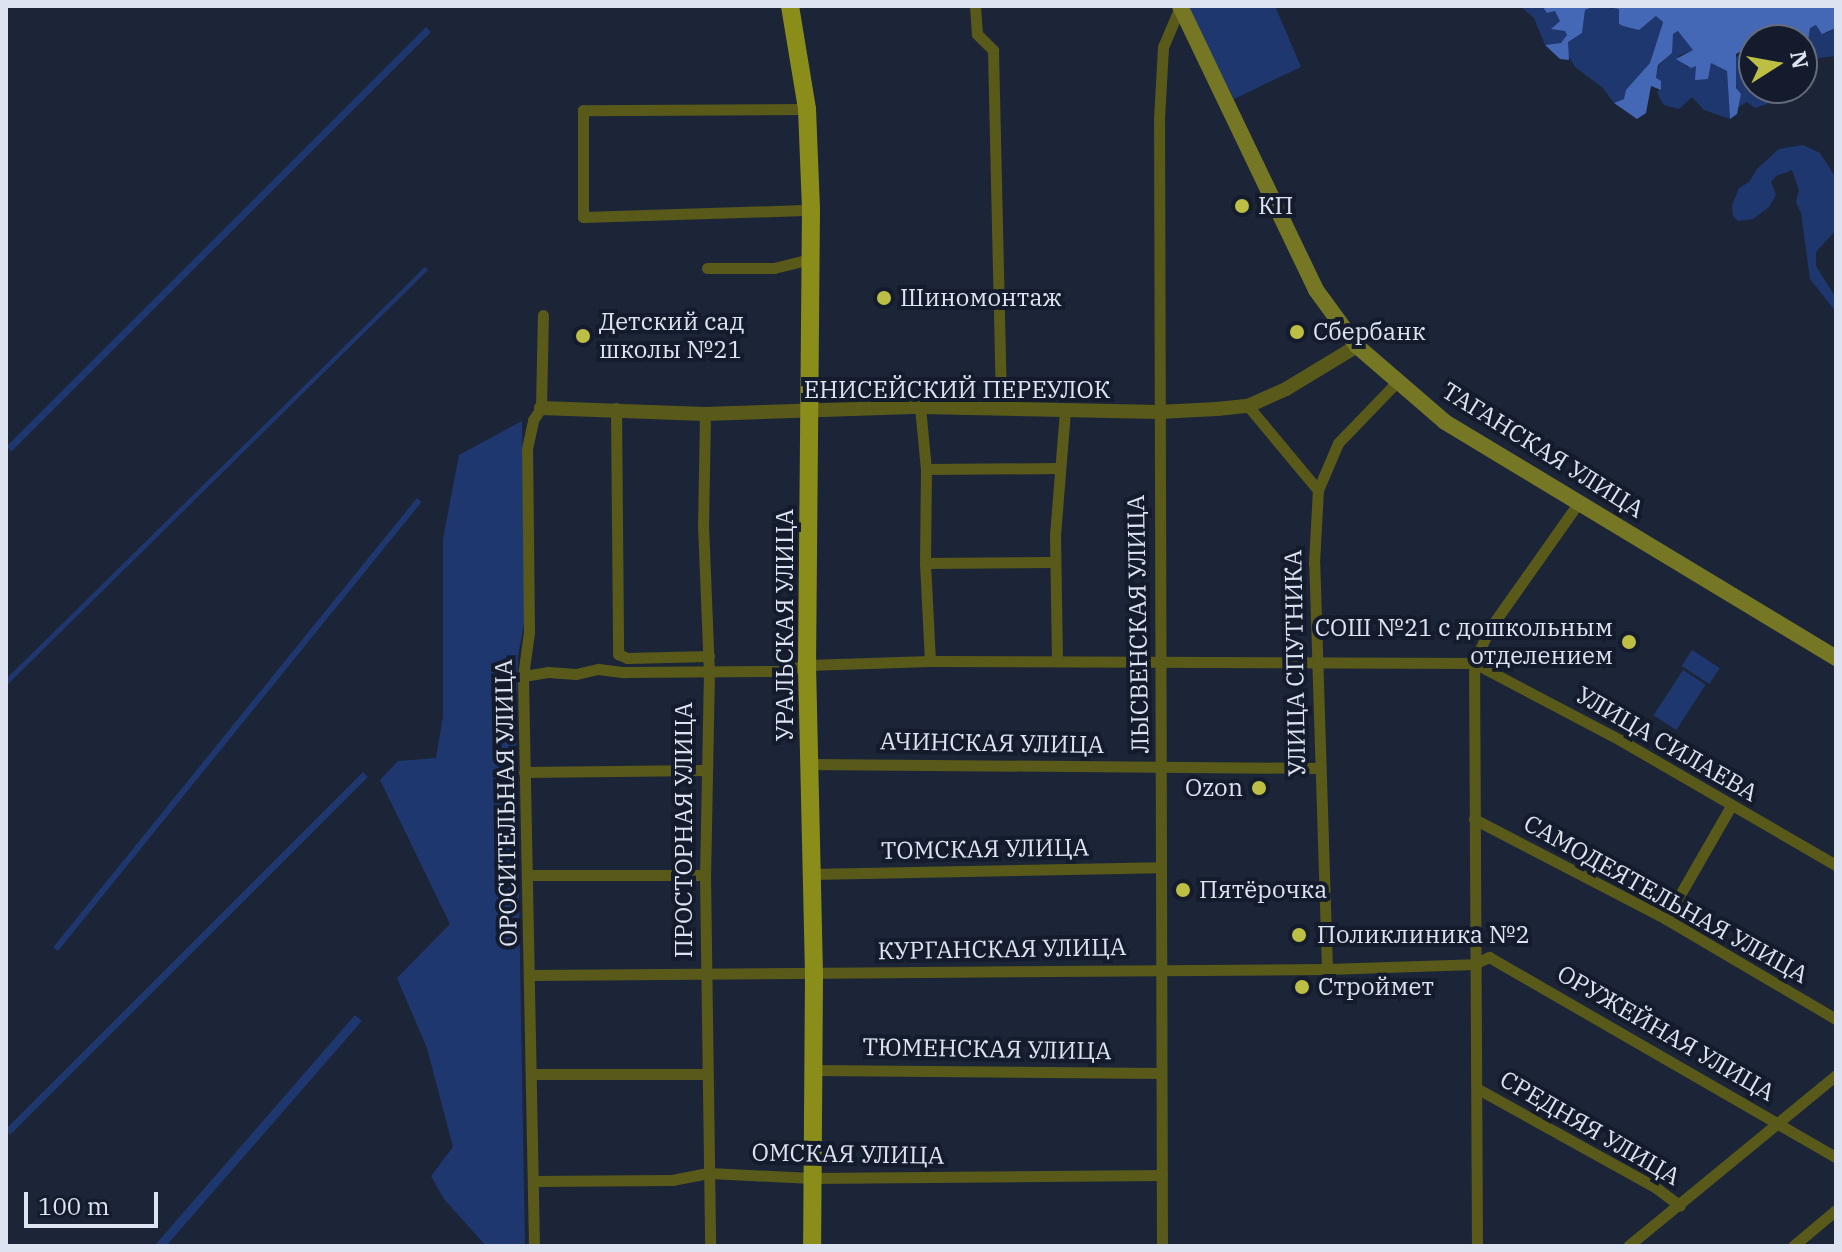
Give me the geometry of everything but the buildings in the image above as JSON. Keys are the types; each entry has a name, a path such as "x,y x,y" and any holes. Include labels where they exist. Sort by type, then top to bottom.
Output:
{"main road":[{"name":"УРАЛЬСКАЯ УЛИЦА","path":"790,6 807,109 811,210 807,665 814,975 812,1246"},
{"name":"ТАГАНСКАЯ УЛИЦА","path":"1180,6 1316,290 1357,346 1396,383 1445,422 1836,658"}],"street":[{"path":"975,6 977,34 993,50 1001,409"},
{"name":"ЛЫСВЕНСКАЯ УЛИЦА","path":"1162,1246 1160,867 1163,767 1159,660 1158,412 1161,63 1163,47 1180,6"},
{"path":"807,109 583,110 583,217 811,210"},
{"path":"707,268 774,268 811,259"},
{"name":"ОРОСИТЕЛЬНАЯ УЛИЦА","path":"534,1246 523,676 530,604 527,449 533,420 541,408 543,315"},
{"name":"ЕНИСЕЙСКИЙ ПЕРЕУЛОК","path":"541,408 616,408 705,414 920,407 1158,412 1248,406 1286,389 1357,346"},
{"name":"УЛИЦА СПУТНИКА","path":"1327,969 1314,563 1318,490 1338,443 1396,383"},
{"path":"1248,406 1318,490"},
{"path":"920,407 926,469 925,563 930,661"},
{"path":"616,408 618,654 627,658 709,656"},
{"path":"1057,661 1054,562 1065,410"},
{"name":"ПРОСТОРНАЯ УЛИЦА","path":"705,414 703,524 709,656 705,875 706,1074 710,1246"},
{"path":"926,469 1059,468"},
{"path":"1477,1246 1474,663 1488,631 1579,502"},
{"path":"925,563 1054,562"},
{"path":"523,676 548,672 576,674 598,669 783,671 807,665 930,661 1474,663"},
{"name":"УЛИЦА СИЛАЕВА","path":"1474,663 1620,740 1836,865"},
{"name":"АЧИНСКАЯ УЛИЦА","path":"809,764 1319,768"},
{"path":"524,772 706,770"},
{"path":"1666,919 1731,806"},
{"name":"САМОДЕЯТЕЛЬНАЯ УЛИЦА","path":"1474,819 1666,919 1836,1019"},
{"name":"ТОМСКАЯ УЛИЦА","path":"811,874 1160,867"},
{"path":"529,875 705,875"},
{"name":"ОРУЖЕЙНАЯ УЛИЦА","path":"1474,964 1489,957 1836,1157"},
{"name":"КУРГАНСКАЯ УЛИЦА","path":"531,975 814,975 1161,968 1327,969 1474,964"},
{"name":"ТЮМЕНСКАЯ УЛИЦА","path":"813,1070 1161,1073"},
{"path":"533,1074 706,1074"},
{"path":"1628,1246 1836,1075"},
{"name":"СРЕДНЯЯ УЛИЦА","path":"1478,1089 1655,1187 1680,1206"},
{"name":"ОМСКАЯ УЛИЦА","path":"535,1181 672,1180 709,1173 812,1178 1162,1175"},
{"path":"1793,1246 1836,1210"}],"shaded area":[{"path":"1187,6 1275,6 1301,67 1234,99"},
{"path":"1520,6 1542,6 1547,13 1555,11 1561,21 1552,28 1566,31 1567,36 1561,43 1545,45 1534,18"},
{"path":"1542,6 1595,6 1585,10 1582,33 1568,42 1569,60 1560,59 1545,45 1561,43 1567,35 1565,31 1551,29 1560,21 1555,11 1547,13"},
{"path":"1595,6 1619,9 1619,24 1639,30 1656,16 1663,21 1650,63 1624,99 1614,103 1603,88 1575,67 1568,55 1568,41 1582,33 1585,10"},
{"path":"1600,6 1836,6 1836,28 1822,34 1818,24 1738,24 1736,88 1739,104 1737,114 1730,119 1727,71 1711,63 1708,79 1695,80 1696,66 1691,68 1676,59 1693,50 1678,31 1673,34 1672,53 1658,65 1656,78 1661,81 1661,90 1651,86 1646,113 1637,119 1614,103 1624,99 1626,90 1650,63 1663,22 1656,16 1639,30 1623,26 1619,24 1619,9"},
{"path":"1818,26 1827,33 1836,28 1836,56 1818,58"},
{"path":"426,27 431,32 12,451 7,446"},
{"path":"1679,31 1694,50 1678,56 1687,67 1696,66 1708,79 1711,63 1727,71 1730,119 1704,110 1692,97 1679,109 1664,105 1660,99 1657,91 1661,90 1656,78 1659,65 1672,53 1672,34"},
{"path":"1738,55 1738,104 1743,104 1738,107 1734,59"},
{"path":"1803,145 1820,153 1836,178 1836,230 1816,252 1816,266 1836,298 1836,312 1810,279 1801,213 1796,202 1799,190 1792,170 1776,176 1771,182 1776,195 1769,207 1753,219 1738,221 1733,216 1732,205 1739,188 1749,182 1757,169 1779,149"},
{"path":"425,267 428,270 6,686 6,679"},
{"path":"522,421 525,618 518,656 516,730 525,1246 486,1246 444,1199 431,1176 453,1147 427,1048 397,978 450,924 380,780 398,761 436,758 443,716 443,539 459,455"},
{"path":"417,498 422,502 58,951 53,947"},
{"path":"1692,650 1720,668 1709,684 1682,666"},
{"path":"1683,670 1706,685 1676,730 1654,715"},
{"path":"363,772 368,777 10,1135 6,1129"},
{"path":"355,1015 362,1021 166,1246 154,1246"}],"place":[{"name":"КП","path":"1242,206"},
{"name":"Шиномонтаж","path":"884,298"},
{"name":"Сбербанк","path":"1297,332"},
{"name":"Детский сад школы №21","path":"583,336"},
{"name":"СОШ №21 с дошкольным отделением","path":"1629,642"},
{"name":"Ozon","path":"1259,788"},
{"name":"Пятёрочка","path":"1183,890"},
{"name":"Поликлиника №2","path":"1299,935"},
{"name":"Строймет","path":"1302,987"}]}
